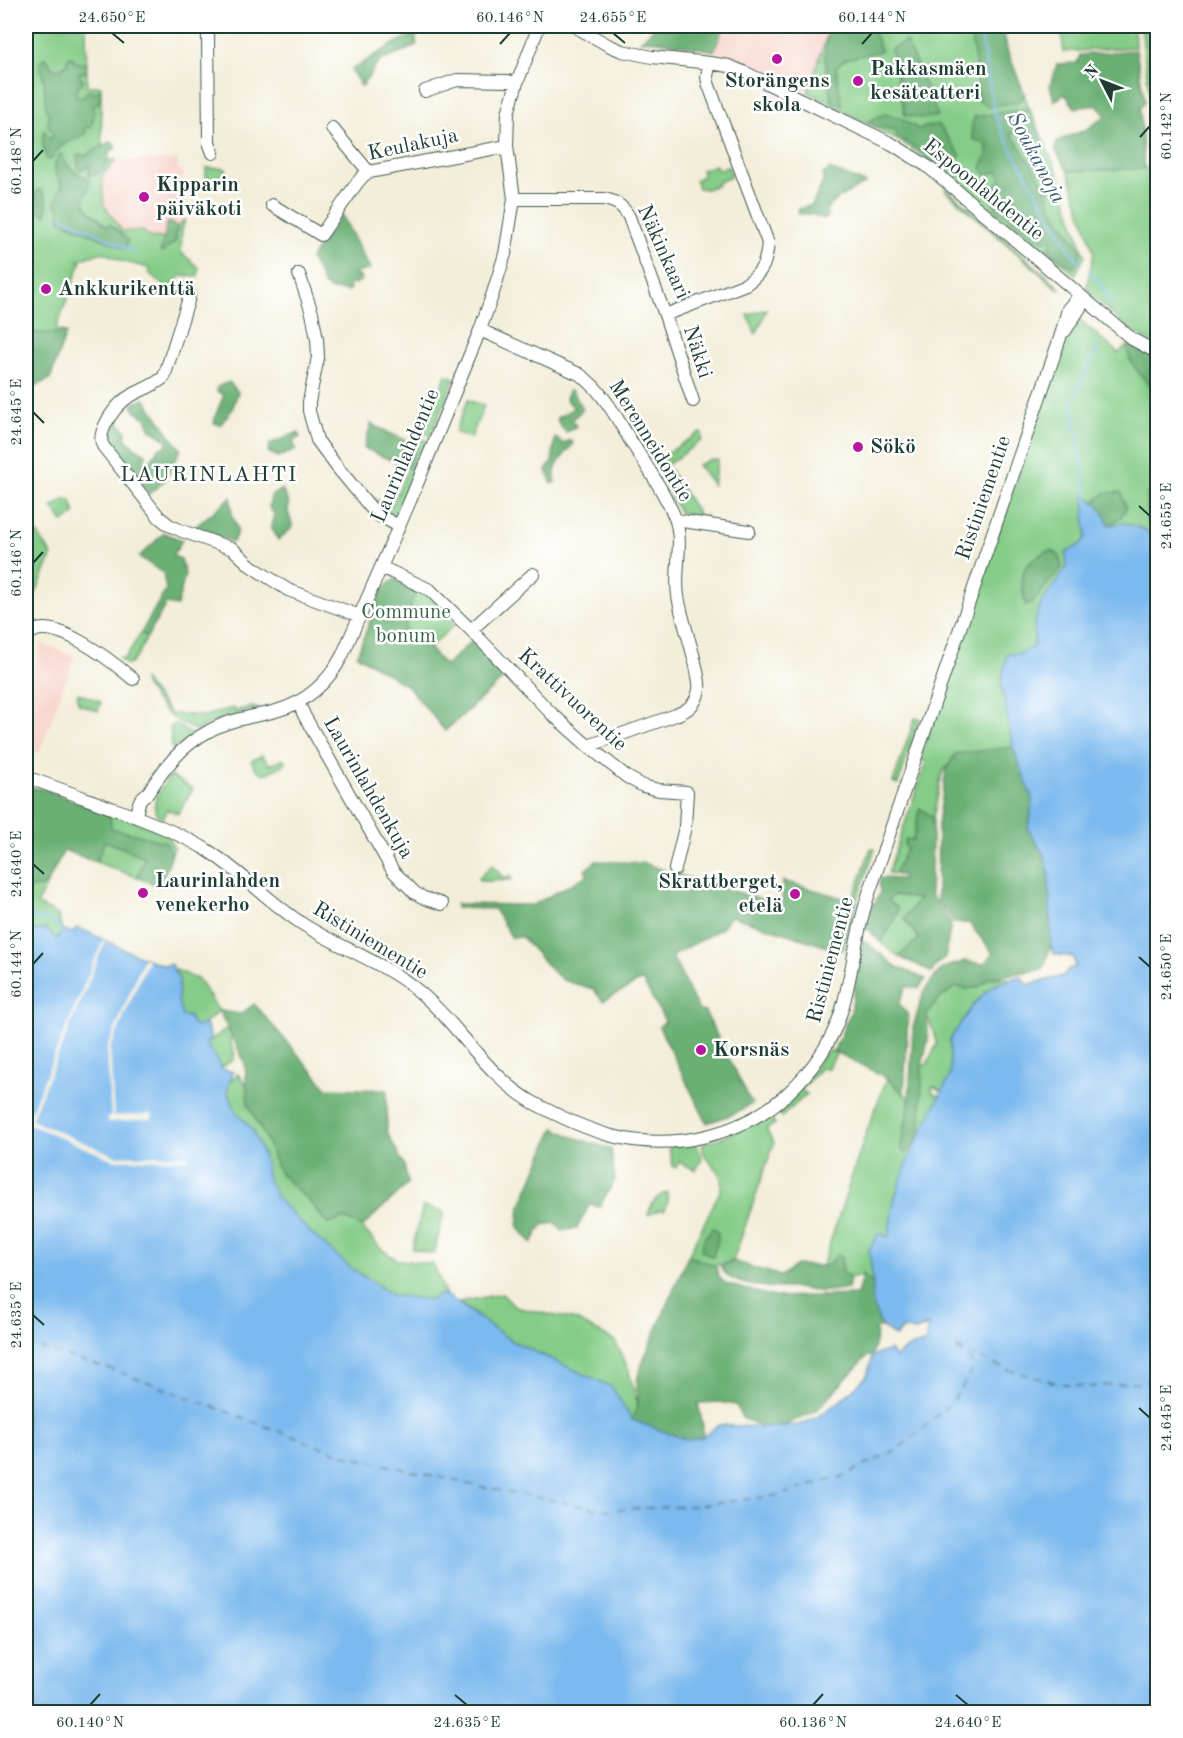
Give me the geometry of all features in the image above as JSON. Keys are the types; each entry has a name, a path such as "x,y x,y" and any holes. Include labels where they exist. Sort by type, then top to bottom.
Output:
{"street":[{"path":"205,26 208,33 208,142 213,153"},
{"name":"Laurinlahdentie","path":"136,817 147,806 148,793 174,757 197,737 226,723 277,711 298,702 316,690 335,669 399,526 480,330 505,254 514,199 507,146 508,113 517,83 540,26"},
{"name":"Espoonlahdentie","path":"574,26 608,45 637,55 729,66 892,144 943,178 1132,339 1158,353"},
{"name":"Espoonlahdentie","path":"585,26 596,38"},
{"name":"Näkinkaari","path":"514,199 603,199 611,200 621,206 629,217 665,315 754,279 766,261 768,243 708,83 706,76 710,63"},
{"path":"425,91 457,80 517,83"},
{"path":"332,128 369,172"},
{"name":"Keulakuja","path":"272,205 321,235 357,183 369,172 507,146"},
{"path":"299,274 312,313 317,339 318,357 309,411 317,440 376,514 399,526"},
{"path":"187,288 188,301 164,377 121,402 103,428 100,441 159,517 169,525 232,549 251,566 288,590 360,616"},
{"name":"Ristiniementie","path":"26,777 173,831 208,851 298,921 327,939 396,974 433,1004 497,1076 536,1104 582,1126 612,1136 639,1140 680,1140 707,1137 745,1123 771,1107 799,1082 820,1056 842,1012 863,911 1068,309 1080,295"},
{"name":"Näkki","path":"665,315 693,401"},
{"name":"Merenneidontie","path":"480,330 579,374 592,385 612,411 654,477 676,520 678,531 676,584 698,680 699,689 696,698 688,710 588,746"},
{"path":"676,520 749,531"},
{"name":"Krattivuorentie","path":"381,567 430,590 551,712 588,746 632,781 659,790 687,792 685,826 675,868"},
{"path":"471,630 533,574"},
{"path":"26,637 37,629 55,631 101,654 133,679"},
{"name":"Laurinlahdenkuja","path":"298,702 393,871 415,893 442,904"}],"shaded area":[{"name":"Storängens skola","path":"724,26 830,26 808,92 714,51"},
{"name":"Kipparin päiväkoti","path":"116,160 178,160 178,169 184,176 181,180 173,181 173,187 184,188 185,220 164,238 150,237 143,231 122,231 104,205 102,176"},
{"path":"42,644 75,656 39,753 26,748 26,672 32,674"}],"green space":[{"path":"26,26 86,26 87,86 101,86 102,160 116,160 102,176 104,205 122,231 143,231 150,237 164,238 185,220 181,252 199,268 198,276 181,276 168,290 148,272 149,268 121,261 103,252 78,260 81,262 56,329 66,333 50,379 33,387 26,409 26,189 28,189"},
{"path":"656,26 724,26 714,51 641,40"},
{"path":"830,26 1003,26 1007,50 1029,108 1057,171 1085,256 1075,275 1043,247 1033,246 1013,233 934,165 908,146 808,92"},
{"path":"830,26 872,26 881,51 846,59 836,67 843,106 832,102 828,83 825,55"},
{"path":"969,26 1003,26 1007,50 1025,95 1017,102 988,107 979,101"},
{"path":"1062,26 1134,26 1135,47 1063,52"},
{"path":"1141,26 1157,26 1157,345 1128,328 1086,289 1094,253 1068,171 1150,168 1156,150"},
{"path":"415,34 417,45 380,61 361,86 351,70 395,43"},
{"path":"906,41 938,116 924,118 905,115 891,49"},
{"path":"1136,50 1145,102 1140,108 1144,169 1068,171 1055,150 1057,141 1085,130 1106,116 1097,105 1075,108 1065,94 1054,101 1050,85 1057,64 1077,63 1080,55"},
{"path":"73,57 74,61 87,63 87,72 79,73 83,80 75,96 83,97 88,91 99,90 101,97 99,103 93,106 94,115 91,128 86,127 84,129 87,132 60,147 51,160 47,159 43,145 44,130 49,139 53,137 48,127 49,115 46,111 40,62 44,58 48,60 51,67 57,70 67,64 67,59"},
{"path":"1029,108 1045,144 1035,146 1023,136 1010,132 1047,190 1052,208 1082,251 1074,268 1049,250 1052,240 1036,239 995,208 991,189 1001,180 998,171 986,175 981,167 987,155 987,145 973,139 974,117"},
{"path":"885,114 899,117 918,129 938,124 961,156 944,166 897,136 896,130 866,122"},
{"path":"110,142 115,145 115,149 109,152 106,165 101,172 89,176 90,166 79,169 77,156 80,154 86,156"},
{"path":"60,154 63,155 68,166 91,182 84,201 87,208 107,226 110,224 125,237 128,241 126,246 123,248 59,220 60,211 55,203 62,184 57,177 55,166"},
{"path":"716,165 718,170 728,166 730,177 717,183 718,185 706,189 698,188 695,180 703,176 701,170"},
{"path":"206,168 224,168 227,170 206,189"},
{"path":"830,169 866,183 840,197 825,211 828,214 825,219 811,214 799,214 798,209 812,205 823,182 823,174"},
{"path":"945,187 1060,288 1058,289 946,191"},
{"path":"39,189 47,200 46,215 26,206"},
{"path":"342,215 370,269 356,273 355,276 360,276 361,280 356,284 351,283 349,291 332,290 323,285 310,259"},
{"path":"169,222 178,230 174,234 177,237 175,242 161,253 166,233 165,226"},
{"path":"767,309 757,333 755,333 748,315"},
{"path":"1078,318 1118,353 1129,345 1157,357 1157,1023 997,984 985,992 958,1100 933,1086 932,1092 952,1104 928,1326 916,1331 903,1328 896,1337 882,1327 863,1275 850,1278 843,1273 841,1258 832,1260 829,1266 822,1267 866,1133 887,1078 921,1109 922,1066 927,1064 937,1044 930,1022 926,1017 934,1004 955,987 977,986 988,978 1012,980 1020,976 1027,985 1063,976 1069,969 1076,967 1073,957 1054,954 1051,946 1049,873 948,765 942,773 933,818 920,808 913,840 904,844 908,848 894,874 888,873 926,762 921,759 921,756 1066,336"},
{"path":"31,333 66,333 50,379 33,387 26,409 26,344"},
{"path":"1129,345 1157,357 1157,388 1147,382 1133,365 1127,348"},
{"path":"446,375 455,378 431,435 423,433"},
{"path":"229,382 238,392 232,410 220,425 214,423 224,395 217,391 217,387"},
{"path":"571,390 583,409 572,420 576,426 566,432 560,426 557,418 574,408 566,399 568,391"},
{"path":"145,399 181,449 165,480 149,494 111,447 110,440 112,431 118,422 126,431 125,438 146,454 144,463 147,465 160,447 166,447 167,440 151,430 146,418 135,411 132,404"},
{"path":"468,400 484,406 471,438 455,432"},
{"path":"628,421 641,430 660,458 699,433 702,433 702,440 663,468 659,461 651,459 627,424"},
{"path":"371,424 417,446 408,468 364,448"},
{"path":"298,432 300,437 293,441 296,450 278,457 268,452 270,444"},
{"path":"421,438 428,442 396,518 392,520 383,515 367,497 392,505"},
{"path":"555,438 558,438 562,444 571,440 573,444 557,466 556,482 552,484 546,470 552,462"},
{"path":"709,460 718,460 713,485 698,465"},
{"path":"670,470 700,517 706,515 705,520 679,512 663,479 664,474"},
{"path":"282,489 289,504 288,512 293,527 278,540 271,526 274,514 269,507 271,496"},
{"path":"1121,492 1126,509 1121,517 1109,526 1094,502 1105,493"},
{"path":"1147,493 1157,494 1157,533 1147,521"},
{"path":"231,497 232,515 238,530 233,542 194,528"},
{"path":"66,499 71,501 75,514 63,522 52,507"},
{"path":"26,517 52,555 26,616"},
{"path":"164,533 182,540 173,556 181,559 185,575 177,606 166,604 147,637 141,633 166,589 163,573 139,557"},
{"path":"1051,550 1059,555 1062,567 1035,600 1026,605 1022,585 1024,570 1034,559"},
{"name":"Commune bonum","path":"395,579 416,589 404,629 429,648 445,666 472,641 506,676 445,731 409,687 357,655 383,588"},
{"name":"Commune bonum","path":"383,588 416,589 434,601 455,624 429,648 445,666 472,641 506,676 445,731 409,687 357,655"},
{"path":"26,616 27,618 41,623 26,622"},
{"path":"141,633 147,637 137,656 127,665 119,659 125,658"},
{"path":"143,680 171,714 203,716 234,708 235,711 251,707 260,709 219,720 197,731 168,714 150,694"},
{"path":"78,693 101,702 98,711 79,704"},
{"path":"915,718 920,719 898,784 893,782"},
{"path":"175,724 192,735 174,750 170,728"},
{"path":"1013,747 1033,800 1028,829 1044,855 1049,873 1051,946 1043,969 989,978 979,987 967,989 955,987 939,999 927,1013 928,1040 922,1066 921,1122 916,1139 906,1154 901,1149 909,1106 913,1028 924,991 941,969 965,961 984,964 993,953 969,923 955,923 937,900 938,825 946,770 955,754"},
{"path":"262,755 270,765 283,759 286,763 270,772 262,773 251,761"},
{"path":"170,775 193,789 178,814 168,809 162,819 155,809 156,797"},
{"path":"26,787 110,816 120,815 167,834 174,848 160,886 64,850 37,904 58,915 63,934 26,1038"},
{"path":"26,787 44,789 104,813 110,816 111,828 165,842 172,853 160,886 137,877 145,857 105,841 96,862 64,850 44,887 26,888"},
{"path":"920,808 933,818 930,894 951,923 945,958 936,965 932,973 899,957 919,938 904,919 919,899 893,895 888,901 897,907 897,914 881,943 863,924 880,893 881,878 903,879 903,876 894,874 907,848 904,845 906,839 913,840"},
{"path":"871,848 875,849 857,900 853,899"},
{"path":"596,861 644,863 782,905 783,881 857,902 844,949 840,951 731,916 722,928 672,956 699,1011 705,1012 752,1104 733,1114 707,1123 659,1027 665,1021 642,980 603,1001 593,989 563,980 522,937 512,938 494,909 456,908 456,904 533,905 588,875 585,870"},
{"path":"492,865 505,879 510,875 512,881 510,879 500,881 497,878 497,881 480,881 479,878"},
{"path":"893,895 920,899 919,938 899,957 881,943 897,914 887,901"},
{"path":"862,939 897,967 926,979 919,988 906,987 899,1003 908,1015 904,1094 887,1078 834,1050 851,1012"},
{"path":"172,968 199,980 219,1011 177,1042"},
{"path":"254,1004 327,1088 387,1090 387,1132 404,1165 408,1184 362,1227 344,1218 328,1224 308,1200 279,1172 269,1145 248,1104 245,1063 219,1011 241,1014"},
{"path":"228,1028 235,1055 232,1061 216,1070 198,1049"},
{"path":"829,1050 837,1053 828,1068 821,1068 801,1090 807,1094 781,1117 777,1109"},
{"path":"238,1074 247,1086 248,1104 269,1145 279,1172 308,1200 328,1224 344,1218 362,1227 380,1248 398,1260 433,1264 446,1295 441,1294 412,1316 302,1252 220,1088"},
{"path":"769,1114 775,1124 766,1129 774,1143 733,1261 716,1266 688,1256 721,1188 719,1174 704,1154 703,1143 724,1137"},
{"path":"554,1128 573,1137 611,1149 615,1180 599,1207 590,1204 577,1228 562,1231 556,1223 542,1225 532,1243 518,1227 520,1207"},
{"path":"696,1144 702,1159 696,1170 679,1162 676,1168 673,1166 669,1149 671,1146"},
{"path":"667,1192 668,1201 665,1210 648,1215 654,1201"},
{"path":"423,1206 444,1212 434,1254 412,1249"},
{"path":"712,1228 718,1235 713,1257 701,1250 704,1239"},
{"path":"838,1255 841,1258 843,1273 850,1278 848,1289 811,1291 754,1286 733,1279 721,1266 733,1261 781,1276 796,1265 828,1266"},
{"path":"688,1256 716,1266 718,1276 726,1284 775,1297 857,1295 862,1275 873,1283 872,1304 882,1327 874,1331 877,1333 872,1356 867,1356 816,1411 785,1425 763,1427 742,1418 736,1405 719,1402 698,1403 703,1426 702,1437 687,1440 632,1420 638,1405 637,1380 643,1361"},
{"path":"502,1294 515,1307 576,1320 615,1341 628,1368 638,1405 632,1420 632,1429 458,1302"}],"water":[{"path":"1084,496 1100,508 1109,525 1124,523 1146,530 1158,550 1157,1712 26,1712 26,931 46,929 57,939 64,930 72,933 77,928 151,961 166,966 172,965 179,978 178,1000 182,1016 188,1016 195,1027 206,1024 211,1038 206,1043 222,1069 233,1072 227,1091 237,1113 252,1129 264,1157 268,1180 278,1199 311,1233 351,1268 392,1295 431,1300 440,1294 449,1297 512,1341 612,1387 632,1420 687,1440 702,1437 719,1425 763,1427 799,1425 817,1417 840,1401 867,1376 872,1356 890,1350 895,1358 905,1349 926,1342 928,1325 916,1331 903,1328 896,1337 882,1327 872,1304 873,1283 869,1250 879,1233 888,1237 890,1232 894,1200 907,1162 950,1075 950,1039 974,1004 997,984 1020,976 1027,985 1063,976 1069,969 1076,967 1073,957 1054,954 1051,946 1049,873 1044,855 1028,829 1033,800 1013,747 1001,683 1007,654 1022,653 1034,646 1035,620 1041,603 1067,567 1066,553 1081,544 1086,537"}],"pier":[{"path":"103,940 105,942 31,1120 116,1156 188,1155 188,1159 114,1160 26,1123"},
{"path":"144,958 148,960 110,1049 114,1116 152,1114 152,1119 108,1122 111,1116 107,1049"}],"waterway":[{"name":"Soukanoja","path":"979,26 995,114 1003,134 1069,249 1080,262"},
{"path":"63,217 135,252"},
{"name":"Soukanoja","path":"1089,270 1106,292 1111,307"},
{"name":"Soukanoja","path":"1087,499 1072,402 1098,347"},
{"path":"26,894 30,913 38,919 54,922 62,933"}],"ferry route":[{"path":"26,1344 117,1371 343,1455 477,1486 604,1510 693,1506 780,1495 841,1477 896,1450 953,1400 967,1380 972,1368 971,1361 966,1355 952,1345"},
{"path":"956,1347 1008,1370 1057,1383 1089,1387 1158,1381"}],"place":[{"name":"Storängens skola","path":"777,59"},
{"name":"Pakkasmäen kesäteatteri","path":"858,81"},
{"name":"Kipparin päiväkoti","path":"144,197"},
{"name":"Ankkurikenttä","path":"46,289"},
{"name":"Sökö","path":"858,447"},
{"name":"Laurinlahden venekerho","path":"143,893"},
{"name":"Skrattberget, etelä","path":"795,894"},
{"name":"Korsnäs","path":"701,1050"}],"district":[{"name":"LAURINLAHTI","path":"209,475"}]}
